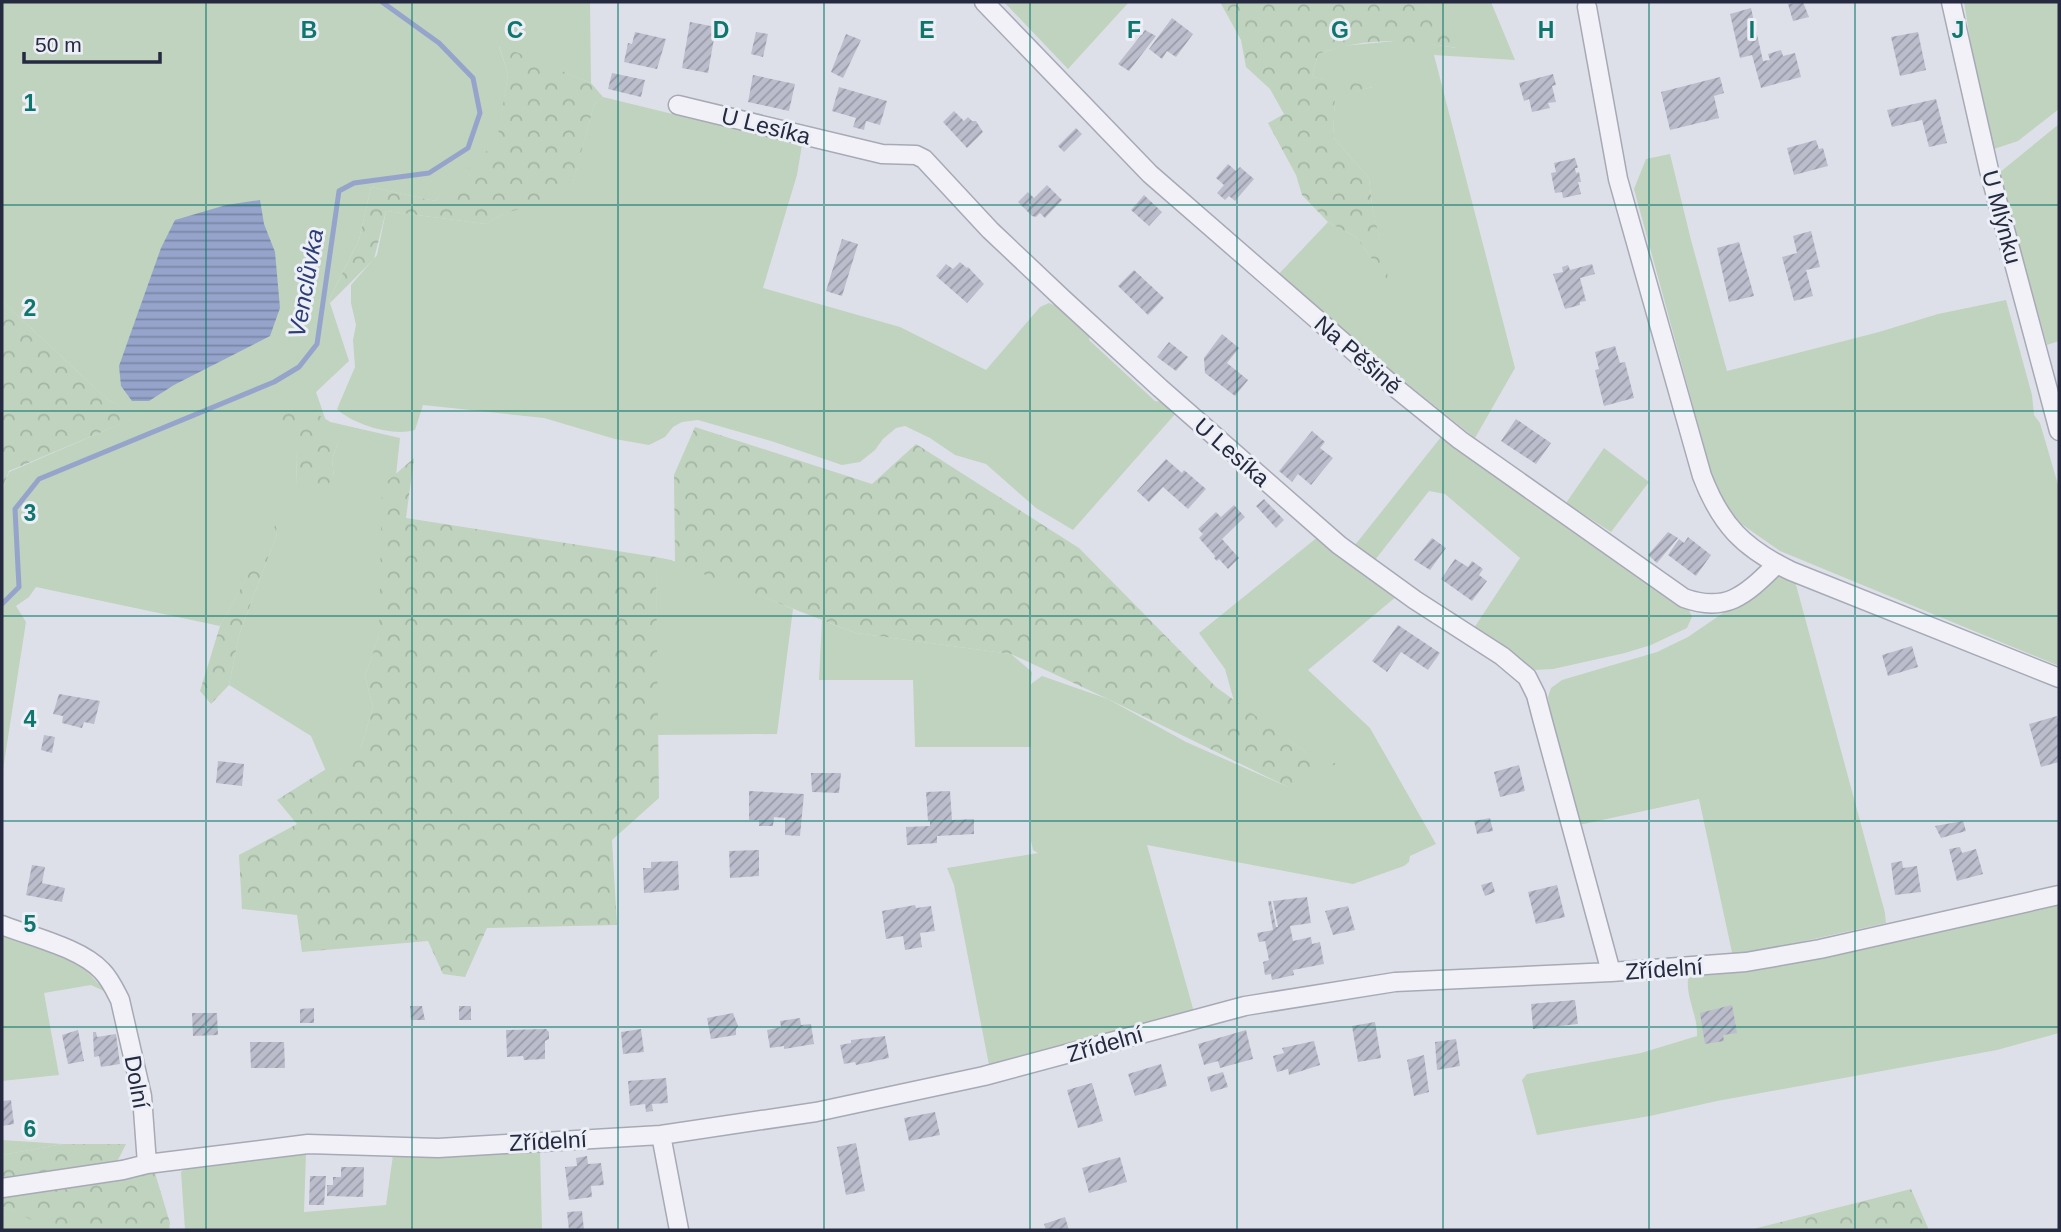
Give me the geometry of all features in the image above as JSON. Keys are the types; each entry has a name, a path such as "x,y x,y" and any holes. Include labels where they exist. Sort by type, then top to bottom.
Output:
{"street":[{"name":"Na Pěšině","path":"984,2 1150,174 1397,389 1460,440 1684,598 1702,604 1719,605 1733,600 1777,564"},
{"name":"U Mlýnku","path":"1951,2 1989,170 2059,431"},
{"path":"1587,7 1618,179 1702,475 1712,502 1727,525 1777,564 2059,678"},
{"name":"U Lesíka","path":"678,105 882,155 916,155 924,159 990,230 1063,299 1329,537 1415,600 1503,656 1527,677 1536,695 1611,972"},
{"name":"Zřídelní","path":"147,1164 308,1144 438,1148 661,1135 816,1112 984,1076 1245,1006 1395,982 1674,969 1771,958 2059,895"},
{"name":"Dolní","path":"2,925 86,957 103,972 115,990 120,1000 142,1096 147,1164"},
{"path":"661,1135 679,1230"},
{"path":"2,1188 147,1164"}],"green space":[{"path":"2,2 590,2 591,83 499,46 508,74 497,144 435,201 371,187 359,240 329,300 349,361 316,392 326,421 400,438 379,635 365,676 373,707 361,747 326,771 311,736 229,685 239,635 277,534 276,525 220,626 36,587 29,597 16,606 26,622 2,776 2,490 9,472 141,415 108,400 2,301","holes":["338,443 332,459 334,477 297,487 296,451"]},
{"path":"1004,2 1129,2 1068,69"},
{"path":"1220,2 1425,2 1457,48 1387,41 1354,44 1318,54 1312,77 1376,86 1335,97 1333,137 1369,178 1372,205 1389,282 1356,237 1328,222 1302,195 1296,175 1268,123 1284,114 1270,89 1246,67 1241,40"},
{"path":"1425,2 1491,2 1515,60 1434,55 1515,368 1475,438 1275,278 1328,222 1356,237 1388,280 1369,178 1333,137 1335,96 1373,87 1312,77 1318,54 1342,46 1407,40 1456,48"},
{"path":"1964,2 2059,2 2059,109 2018,141 1988,151"},
{"path":"499,45 591,83 603,97 594,105 572,186 555,198 503,214 486,224 386,211 374,259 330,303 329,300 359,240 371,187 435,201 497,141 508,74"},
{"path":"603,97 693,119 787,137 802,145 797,175 763,288 900,327 986,370 1040,307 1049,303 1090,336 1089,340 1155,401 1164,402 1176,413 1073,530 1036,508 986,464 955,455 930,438 905,426 896,428 860,462 842,465 698,420 682,422 673,427 665,437 649,445 615,439 544,418 423,405 415,430 396,432 362,424 337,409 355,367 353,340 356,325 351,303 351,285 377,255 386,211 486,224 508,211 572,185 594,105"},
{"path":"2059,124 2059,341 2047,345 1999,173"},
{"path":"1670,154 1727,371 1938,314 2006,300 2032,395 2034,415 2040,423 2059,488 2059,666 1780,551 1737,521 1722,502 1714,483 1634,189 1646,159"},
{"path":"2,301 108,400 142,415 9,471 2,490"},
{"path":"299,404 329,421 338,443 332,459 334,477 324,489 297,487 296,451 277,411"},
{"path":"695,427 872,484 916,444 1079,548 1216,687 1308,754 1316,751 1336,764 1288,787 1011,654 856,633 675,563 674,475"},
{"path":"1441,437 1689,610 1692,617 1687,628 1651,645 1625,653 1553,669 1535,670 1474,628 1520,558 1445,494 1429,491 1375,560 1355,545"},
{"path":"1604,448 1649,482 1611,532 1566,503"},
{"path":"414,458 406,518 656,557 659,798 612,840 617,925 487,928 465,977 443,974 428,941 302,952 297,915 242,909 239,855 297,824 277,800 361,747 373,707 365,676 379,635 382,486"},
{"path":"276,524 277,534 239,635 229,685 211,704 200,691 220,626"},
{"path":"1319,536 1397,596 1308,670 1370,728 1436,844 1410,856 1409,862 1404,866 1353,884 1147,845 1194,1012 992,1068 989,1065 954,885 947,868 1038,853 1033,850 1031,841 1031,747 915,747 913,680 819,680 822,620 856,633 1011,654 1032,672 1031,684 1042,676 1108,699 1186,742 1288,787 1308,754 1234,701 1225,669 1199,633"},
{"path":"656,557 671,560 793,609 777,734 657,735"},
{"path":"1785,575 1795,581 1886,923 1733,957 1699,799 1579,825 1557,746 1548,697 1551,688 1562,680 1657,652 1688,637 1777,576"},
{"path":"2059,904 2059,1033 1997,1050 1537,1135 1522,1080 1527,1074 1641,1053 1697,1036 1688,986 1688,979 1696,973 1899,940"},
{"path":"2,933 82,966 106,992 91,985 44,993 59,1075 2,1081"},
{"path":"2,1140 63,1144 2,1155"},
{"path":"63,1144 126,1144 112,1172 155,1173 170,1223 169,1230 53,1230 2,1206 2,1155"},
{"path":"540,1149 542,1230 185,1230 181,1172 194,1162 306,1153 304,1212 386,1205 393,1155"},
{"path":"1911,1189 1929,1230 1749,1230"},
{"path":"2,1206 53,1229 53,1230 2,1230"}],"water":[{"path":"260,200 264,224 275,252 280,308 270,336 174,385 149,401 132,401 121,386 119,366 161,248 175,220 226,205"}],"building":[{"path":"1803,2 1809,17 1793,21 1788,4"},
{"path":"1751,8 1763,61 1770,60 1768,54 1781,50 1783,56 1795,53 1801,77 1761,88 1752,55 1740,58 1730,14"},
{"path":"1172,18 1193,34 1176,57 1167,51 1162,59 1149,49"},
{"path":"690,22 716,27 708,73 682,68"},
{"path":"1145,30 1156,36 1129,71 1118,64"},
{"path":"635,32 666,39 657,69 624,62 628,43 632,44"},
{"path":"756,32 768,34 763,57 751,54"},
{"path":"1918,32 1926,70 1900,76 1891,37"},
{"path":"846,34 861,40 843,78 831,72"},
{"path":"612,73 645,80 641,97 608,89"},
{"path":"1553,74 1556,85 1552,86 1556,102 1548,103 1550,108 1532,112 1529,99 1524,101 1519,83"},
{"path":"753,75 795,84 789,111 748,102"},
{"path":"1720,77 1724,93 1714,96 1719,118 1670,130 1661,92"},
{"path":"839,87 887,101 880,125 866,121 864,130 853,127 856,118 832,111"},
{"path":"1936,99 1947,143 1929,147 1922,120 1892,127 1887,110"},
{"path":"954,111 964,121 968,117 976,121 983,132 967,148 943,122"},
{"path":"1076,128 1082,134 1064,152 1058,146"},
{"path":"1816,140 1819,149 1823,148 1828,166 1794,175 1787,148"},
{"path":"1575,158 1581,194 1563,198 1562,192 1555,193 1551,173 1556,172 1554,163"},
{"path":"1228,164 1236,171 1240,167 1254,179 1235,201 1229,196 1225,200 1217,193 1224,185 1216,178"},
{"path":"1047,185 1062,200 1045,218 1040,213 1036,217 1032,216 1018,202 1028,192 1034,198"},
{"path":"1144,195 1162,212 1149,226 1131,210"},
{"path":"1811,231 1820,267 1806,270 1813,296 1794,301 1782,257 1797,253 1793,236"},
{"path":"842,239 858,244 842,296 826,291"},
{"path":"1739,242 1754,296 1729,302 1717,248"},
{"path":"960,262 984,284 967,303 936,276 946,264 953,269"},
{"path":"1592,264 1595,274 1580,278 1586,301 1565,309 1553,274 1563,272 1562,267 1568,265 1570,270"},
{"path":"1134,270 1164,298 1148,315 1118,286"},
{"path":"1222,334 1239,348 1227,363 1248,380 1235,396 1205,373 1204,358"},
{"path":"1169,342 1188,357 1176,371 1157,357"},
{"path":"1615,346 1620,363 1625,362 1634,398 1604,406 1595,370 1599,369 1595,352"},
{"path":"1516,419 1551,443 1536,464 1501,441"},
{"path":"1312,431 1325,442 1320,448 1333,458 1311,485 1298,474 1292,482 1279,471"},
{"path":"1166,459 1206,489 1188,509 1163,487 1149,502 1137,491"},
{"path":"1264,499 1284,520 1276,528 1256,506"},
{"path":"1234,505 1245,517 1222,539 1239,558 1228,569 1219,559 1217,561 1214,558 1199,538 1203,534 1198,529 1216,512 1221,517"},
{"path":"1668,532 1678,538 1657,563 1648,555"},
{"path":"1688,537 1711,555 1696,576 1668,555 1679,539 1684,543"},
{"path":"1432,538 1446,548 1430,570 1414,560"},
{"path":"1455,559 1468,567 1472,561 1483,569 1479,575 1487,581 1472,601 1441,579"},
{"path":"1398,625 1440,653 1428,670 1401,652 1387,672 1372,661"},
{"path":"1912,646 1918,667 1888,676 1882,655"},
{"path":"59,694 100,701 94,724 84,722 82,728 62,723 63,716 53,714"},
{"path":"2057,716 2059,762 2041,767 2029,724"},
{"path":"44,735 55,737 52,753 41,750"},
{"path":"218,761 244,764 242,786 216,783"},
{"path":"1519,765 1525,791 1500,797 1494,772"},
{"path":"811,773 841,773 839,793 812,792"},
{"path":"749,791 804,794 800,836 785,835 785,818 774,817 773,826 759,826 759,820 749,820"},
{"path":"950,791 952,820 974,819 974,834 937,836 937,843 907,845 906,827 930,826 926,792"},
{"path":"1490,818 1493,831 1477,834 1474,821"},
{"path":"1963,821 1966,831 1941,838 1935,826"},
{"path":"1960,847 1962,853 1976,849 1983,874 1957,881 1949,849"},
{"path":"759,850 759,876 730,878 729,851"},
{"path":"678,861 679,890 644,893 643,868 651,868 651,862"},
{"path":"1902,861 1903,868 1917,866 1921,892 1895,895 1891,863"},
{"path":"32,865 45,867 42,883 65,888 62,902 26,895"},
{"path":"1492,882 1495,892 1485,896 1481,885"},
{"path":"1557,885 1565,917 1536,924 1528,892"},
{"path":"1307,897 1311,923 1290,926 1293,941 1311,937 1312,944 1320,942 1324,964 1293,970 1294,975 1272,980 1271,974 1265,975 1263,962 1269,960 1265,941 1259,942 1257,933 1273,930 1268,901 1271,901 1278,927 1273,901"},
{"path":"915,905 916,908 931,906 935,931 920,933 922,947 905,950 903,936 886,939 882,911"},
{"path":"1348,906 1355,930 1333,935 1325,911"},
{"path":"1575,1000 1578,1024 1533,1029 1531,1004"},
{"path":"1732,1005 1737,1033 1723,1035 1724,1041 1705,1044 1700,1013"},
{"path":"410,1006 422,1006 425,1020 411,1020"},
{"path":"459,1006 471,1006 471,1020 459,1020"},
{"path":"314,1008 314,1023 300,1023 300,1009"},
{"path":"192,1013 217,1013 218,1035 193,1036"},
{"path":"733,1013 738,1026 736,1035 711,1039 707,1018"},
{"path":"800,1018 801,1025 811,1024 814,1044 784,1049 784,1046 770,1048 767,1030 781,1027 780,1021"},
{"path":"1375,1022 1381,1058 1358,1062 1352,1026"},
{"path":"546,1029 549,1039 545,1041 545,1059 524,1060 523,1056 507,1057 506,1030"},
{"path":"641,1029 644,1052 623,1054 621,1032"},
{"path":"78,1030 84,1061 68,1064 62,1035"},
{"path":"1246,1030 1253,1059 1220,1068 1218,1061 1204,1065 1198,1044"},
{"path":"93,1032 96,1032 97,1037 116,1034 120,1064 101,1067 99,1056 94,1057"},
{"path":"885,1036 889,1058 856,1065 855,1062 844,1064 840,1045 851,1043 851,1040"},
{"path":"1456,1039 1460,1066 1437,1070 1435,1042"},
{"path":"1314,1041 1320,1065 1289,1075 1288,1069 1277,1072 1273,1056 1284,1053 1282,1048"},
{"path":"250,1042 284,1042 285,1068 251,1068"},
{"path":"1424,1055 1429,1092 1414,1096 1407,1060"},
{"path":"1161,1064 1167,1086 1135,1096 1128,1074"},
{"path":"1223,1072 1228,1087 1211,1092 1207,1077"},
{"path":"666,1078 668,1103 652,1104 653,1111 646,1112 645,1104 630,1106 628,1081"},
{"path":"1092,1083 1103,1121 1078,1128 1067,1090"},
{"path":"11,1100 14,1124 2,1126 2,1101"},
{"path":"935,1112 940,1135 909,1141 904,1118"},
{"path":"856,1143 865,1191 846,1195 837,1147"},
{"path":"587,1156 588,1164 601,1163 604,1185 591,1186 592,1197 569,1200 565,1167 577,1166 576,1158"},
{"path":"1120,1157 1127,1182 1089,1193 1082,1168"},
{"path":"341,1167 364,1167 363,1197 327,1196 327,1185 333,1185 333,1177 341,1177"},
{"path":"310,1176 326,1176 324,1205 309,1205"},
{"path":"582,1211 584,1230 569,1230 567,1212"},
{"path":"1065,1217 1069,1230 1046,1230 1044,1224"}],"waterway":[{"name":"Venclůvka","path":"2,604 19,587 15,509 39,479 274,382 299,367 317,344 339,191 354,183 429,173 468,148 480,113 473,78 439,43 382,2"}]}
